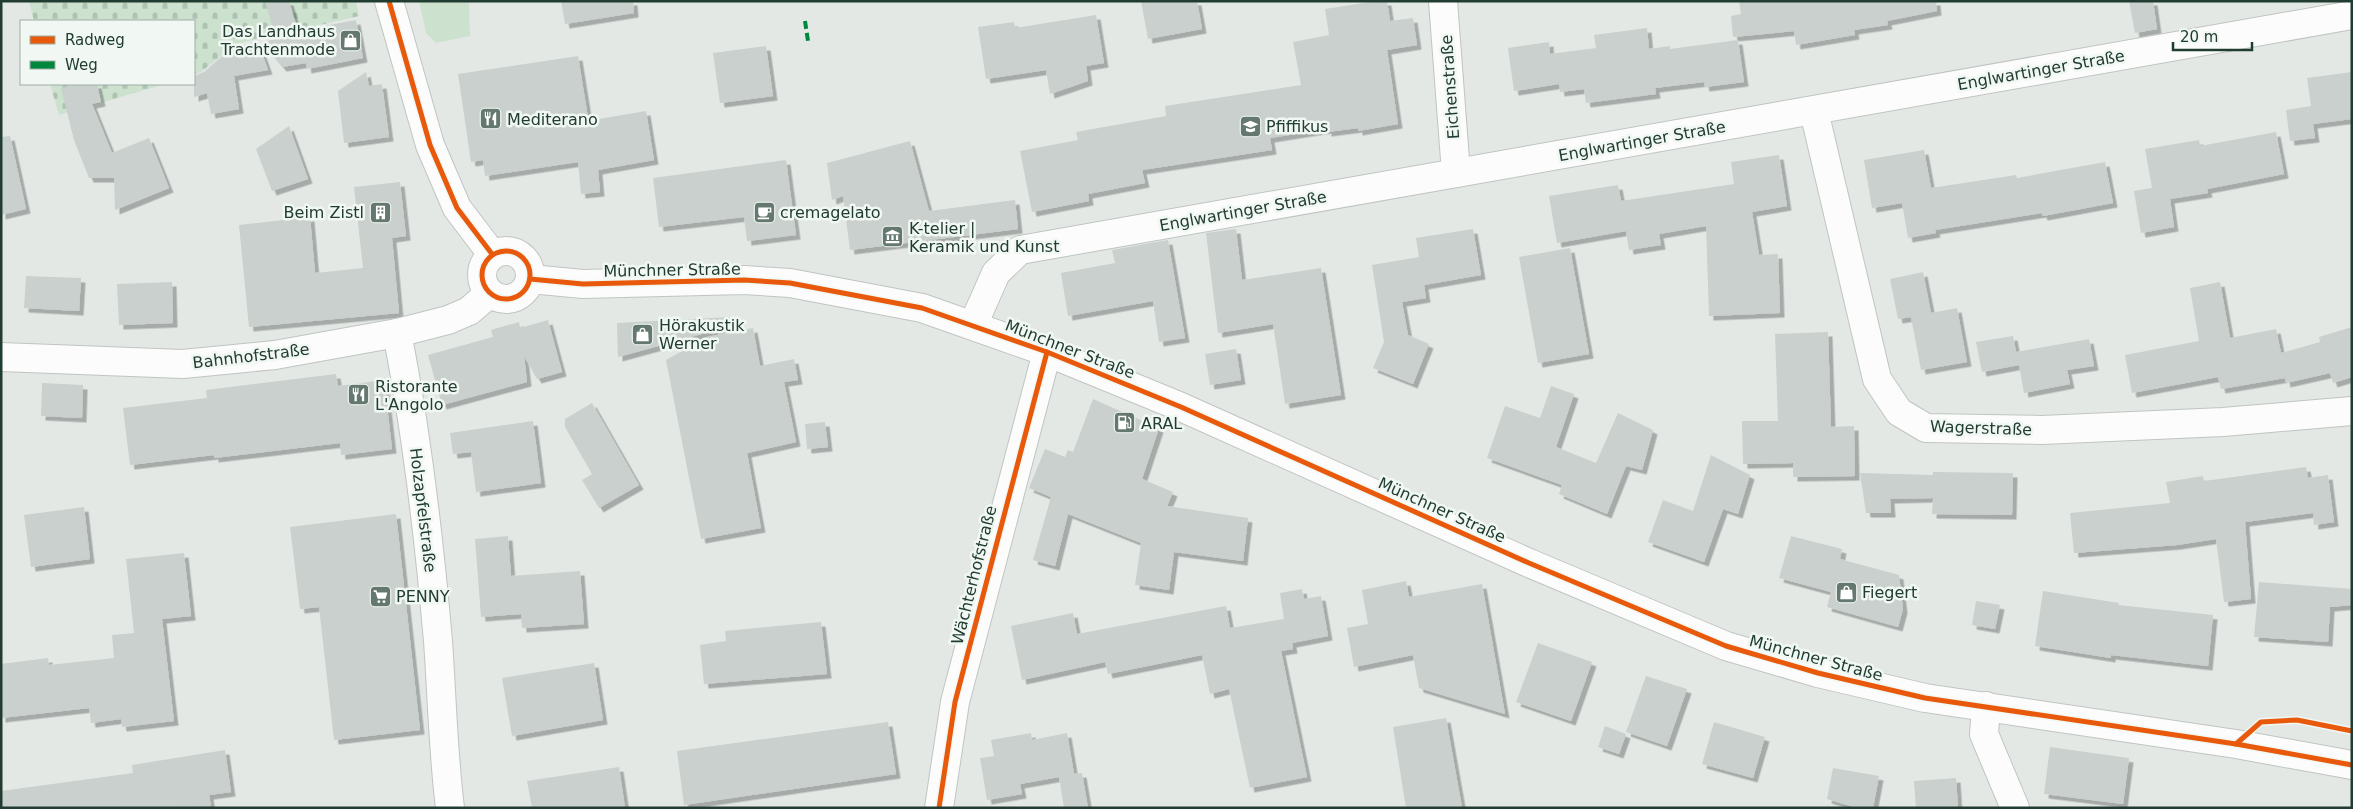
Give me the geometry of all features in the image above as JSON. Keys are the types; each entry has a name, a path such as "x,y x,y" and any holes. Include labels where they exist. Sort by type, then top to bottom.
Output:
{"street":[{"path":"389,1 430,146 457,208 492,254"},
{"name":"Eichenstraße","path":"1444,1 1456,173"},
{"name":"Englwartinger Straße","path":"973,325 996,273 1020,250 2352,15"},
{"name":"Wagerstraße","path":"1814,111 1877,379 1899,412 1926,428 2042,430 2223,422 2352,411"},
{"path":"509,250 517,253 529,265 530,279 525,290 513,298 505,299 490,293 482,278 486,260 492,254 509,250"},
{"name":"Münchner Straße","path":"530,279 583,284 744,280 790,283 922,308 1047,352 1181,407 1529,563 1726,646 1881,688 1926,698 2236,744 2352,765"},
{"name":"Bahnhofstraße","path":"1,357 183,364 275,355 397,333 462,314 481,302 490,293"},
{"name":"Holzapfelstraße","path":"397,333 427,526 438,643 443,752 450,808"},
{"name":"Wächterhofstraße","path":"939,808 955,702 1047,352"},
{"path":"1986,706 1984,734 2015,808"}],"green space":[{"path":"356,1 359,16 236,44 201,72 195,74 195,20 34,20 29,2"},
{"path":"419,1 469,1 470,36 436,43 426,33"},
{"path":"50,85 162,85 59,115"}],"building":[{"path":"265,1 289,1 298,31 356,20 363,58 307,69 306,63 282,67 262,42 276,39"},
{"path":"561,1 633,1 634,13 565,24"},
{"path":"1141,1 1197,1 1202,29 1148,39"},
{"path":"1387,1 1390,21 1413,18 1417,45 1387,50 1398,124 1358,131 1358,128 1327,132 1327,129 1270,138 1272,150 1142,170 1145,183 1088,194 1089,201 1032,212 1020,151 1078,140 1076,132 1166,116 1165,106 1301,85 1293,42 1329,35 1325,9"},
{"path":"1739,1 1936,1 1937,11 1887,21 1888,25 1854,30 1855,35 1796,45 1794,31 1733,37 1731,16 1741,14"},
{"path":"2129,1 2153,1 2157,29 2135,33"},
{"path":"1096,15 1104,63 1086,66 1088,81 1050,94 1046,70 986,79 978,27 1014,22 1015,28"},
{"path":"1647,28 1649,49 1670,46 1670,49 1738,40 1744,82 1705,87 1704,82 1655,88 1656,94 1586,103 1584,89 1560,92 1559,84 1514,91 1508,48 1549,42 1550,54 1596,48 1594,35"},
{"path":"258,42 268,70 234,76 239,109 211,114 207,93 194,97 195,76 204,72 229,50 230,52 243,45"},
{"path":"766,46 773,96 720,103 713,53"},
{"path":"578,56 588,118 593,117 593,120 646,111 654,160 598,170 600,192 581,194 578,162 485,176 483,160 471,162 458,74"},
{"path":"366,72 369,86 382,84 389,137 344,143 338,91"},
{"path":"2352,72 2352,119 2313,124 2315,138 2290,141 2286,110 2311,106 2307,78"},
{"path":"74,85 97,85 101,102 92,104 112,153 149,138 169,188 115,210 114,178 89,178 74,140 61,88"},
{"path":"289,126 308,179 272,191 256,149"},
{"path":"2276,132 2284,174 2207,189 2208,193 2170,199 2174,227 2141,233 2134,191 2152,188 2145,149 2199,140 2200,146"},
{"path":"10,136 26,209 1,215 1,137"},
{"path":"910,141 929,211 1015,200 1018,229 850,250 843,196 832,200 827,163"},
{"path":"1924,150 1931,188 2016,175 2017,178 2105,162 2113,203 2043,216 2042,213 1935,230 1936,233 1908,238 1902,203 1872,208 1864,160"},
{"path":"1779,155 1787,206 1752,212 1759,255 1778,254 1780,313 1709,316 1706,226 1659,234 1661,245 1629,250 1626,231 1557,243 1549,196 1618,185 1621,201 1734,184 1731,162"},
{"path":"786,160 796,235 747,241 744,217 659,227 653,178"},
{"path":"400,182 406,236 392,238 399,313 249,327 239,225 310,217 315,273 363,268 354,187"},
{"path":"1236,229 1242,280 1321,268 1341,395 1285,404 1273,324 1218,333 1206,233"},
{"path":"1473,229 1481,275 1424,285 1426,298 1402,302 1408,335 1429,344 1413,384 1373,368 1384,342 1372,265 1419,257 1416,238"},
{"path":"1168,240 1185,338 1159,342 1153,301 1068,316 1061,273 1115,263 1112,250"},
{"path":"1570,248 1589,354 1538,363 1519,257"},
{"path":"1923,272 1931,313 1957,308 1967,362 1921,370 1911,317 1898,319 1890,279"},
{"path":"26,276 81,278 79,311 24,308"},
{"path":"172,282 173,323 119,325 117,284"},
{"path":"2220,282 2230,338 2276,329 2281,353 2320,342 2319,337 2352,327 2352,377 2333,383 2330,373 2286,383 2285,378 2221,389 2218,377 2132,393 2125,355 2199,341 2190,288"},
{"path":"730,317 731,326 618,357 617,323"},
{"path":"548,320 562,372 537,379 524,356 527,382 442,405 428,355 493,337 491,330 519,322 520,328"},
{"path":"753,328 760,366 794,359 798,380 784,382 796,442 747,453 761,528 701,539 666,360 707,337"},
{"path":"1828,332 1831,427 1854,426 1855,476 1793,477 1793,463 1743,464 1742,421 1778,421 1775,334"},
{"path":"2013,336 2016,352 2089,339 2094,366 2067,370 2070,384 2024,393 2019,365 1982,372 1976,342"},
{"path":"1236,349 1241,380 1210,385 1205,354"},
{"path":"336,374 338,386 384,380 392,449 341,455 340,443 214,458 214,455 130,465 123,408 207,398 206,390"},
{"path":"42,383 83,385 82,418 41,416"},
{"path":"1551,386 1574,394 1556,447 1596,463 1618,413 1653,430 1642,470 1626,466 1607,514 1559,494 1562,485 1487,458 1505,406 1540,418"},
{"path":"1093,399 1159,428 1142,479 1173,492 1167,506 1248,518 1243,561 1174,552 1169,590 1135,585 1141,543 1068,514 1055,566 1033,560 1051,497 1029,488 1045,449 1065,457 1068,450 1073,452"},
{"path":"592,403 639,485 599,508 582,480 592,474 565,427 565,419"},
{"path":"533,421 541,483 476,492 471,452 453,454 450,433"},
{"path":"825,422 828,447 807,449 805,424"},
{"path":"1711,455 1750,475 1738,514 1723,509 1704,562 1648,542 1663,500 1693,511"},
{"path":"2306,467 2308,478 2328,475 2334,522 2314,525 2313,513 2245,522 2251,599 2224,602 2216,539 2177,545 2074,553 2070,513 2170,503 2166,482 2203,476 2204,481"},
{"path":"1933,472 2013,473 2012,515 1932,514 1933,498 1890,499 1891,513 1866,513 1860,473 1933,475"},
{"path":"84,507 90,559 31,567 24,515"},
{"path":"396,514 420,730 334,740 319,607 300,609 290,527"},
{"path":"508,536 511,576 580,571 584,624 522,628 521,614 481,617 475,539"},
{"path":"1791,536 1842,549 1840,559 1899,575 1903,609 1898,627 1827,607 1831,592 1779,578"},
{"path":"184,553 191,616 162,619 174,721 122,727 121,719 91,723 89,708 1,718 1,664 48,658 49,665 114,658 112,635 134,633 126,559"},
{"path":"1406,581 1409,597 1482,584 1505,714 1419,688 1413,655 1354,667 1347,628 1368,624 1362,590"},
{"path":"2259,582 2352,589 2352,605 2330,607 2328,642 2254,637"},
{"path":"1302,589 1304,599 1321,596 1328,636 1292,643 1293,649 1281,651 1307,777 1250,788 1229,689 1210,694 1202,655 1108,674 1105,662 1022,680 1011,626 1073,613 1077,634 1226,606 1230,628 1284,619 1280,593"},
{"path":"2043,591 2119,603 2118,605 2213,615 2208,666 2111,655 2111,658 2035,646"},
{"path":"1976,601 2000,605 1995,629 1972,625"},
{"path":"821,622 827,674 704,684 700,645 726,641 725,631"},
{"path":"1538,643 1592,662 1571,721 1516,702"},
{"path":"594,663 603,720 512,736 502,678"},
{"path":"1646,676 1687,689 1667,746 1626,732"},
{"path":"1446,718 1462,808 1406,808 1393,727"},
{"path":"888,722 896,774 684,805 677,751"},
{"path":"1714,722 1765,737 1753,778 1702,764"},
{"path":"1605,726 1626,734 1619,754 1598,747"},
{"path":"1031,733 1032,740 1067,733 1074,774 1082,773 1088,808 1064,808 1059,777 1020,784 1022,794 987,800 980,758 994,756 991,740"},
{"path":"2050,747 2129,758 2123,804 2044,794"},
{"path":"225,750 231,792 209,795 211,806 1,808 1,791 133,773 132,765"},
{"path":"619,767 625,808 532,808 527,781"},
{"path":"1833,768 1879,776 1873,808 1857,808 1827,799"},
{"path":"1956,778 1958,808 1916,808 1914,781"}],"marked path":[{"path":"805,21 808,41"}],"cycle path":[{"path":"389,1 430,145 457,208 492,254"},
{"path":"501,251 511,251 520,255 526,261 529,266 530,275 529,284 520,295 511,299 501,299 492,295 486,289 482,280 482,270 486,261 492,255 501,251"},
{"path":"530,279 583,284 744,280 790,283 922,308 1047,352 1181,407 1529,563 1726,646 1818,673 1925,698 2236,744 2352,765"},
{"path":"939,808 955,702 1047,352"},
{"path":"2236,744 2261,722 2297,720 2352,731"}],"place":[{"name":"Das Landhaus Trachtenmode","path":"351,40"},
{"name":"Mediterano","path":"491,119"},
{"name":"Pfiffikus","path":"1250,126"},
{"name":"Beim Zistl","path":"380,212"},
{"name":"cremagelato","path":"764,212"},
{"name":"K-telier | Keramik und Kunst","path":"893,237"},
{"name":"Hörakustik Werner","path":"643,334"},
{"name":"Ristorante L'Angolo","path":"359,395"},
{"name":"ARAL","path":"1125,423"},
{"name":"Fiegert","path":"1846,592"},
{"name":"PENNY","path":"380,596"}]}
